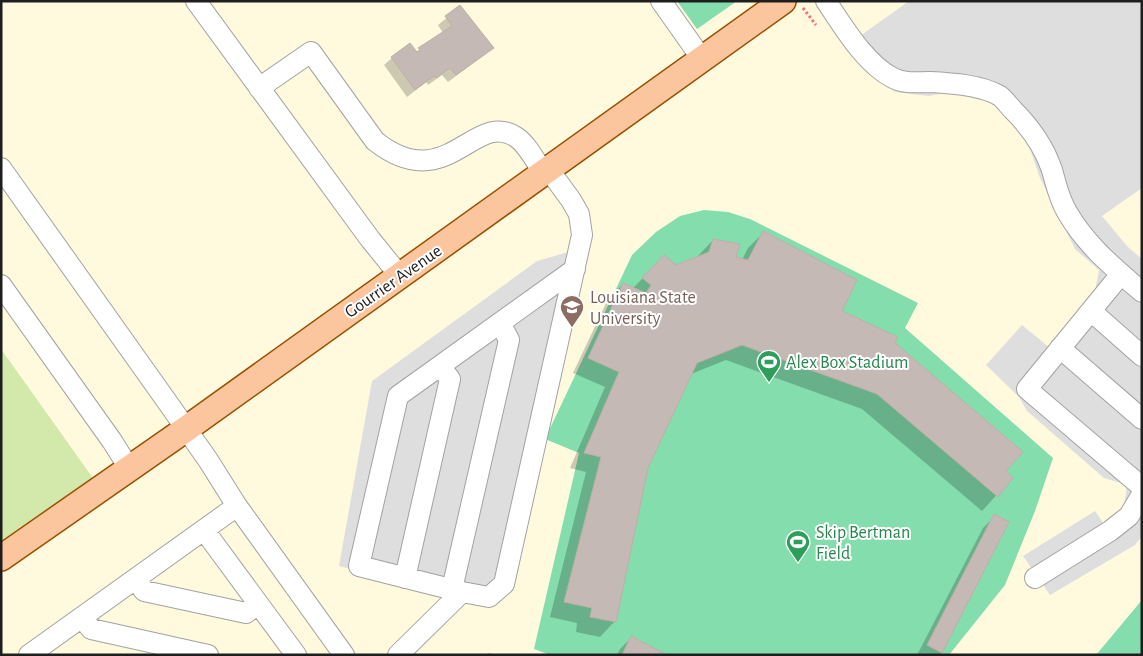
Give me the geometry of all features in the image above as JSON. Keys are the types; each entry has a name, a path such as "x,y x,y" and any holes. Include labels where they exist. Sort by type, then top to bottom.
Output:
{"main road":[{"name":"Gourrier Avenue","path":"1,558 186,429 547,172 702,59 791,2"}],"lane":[{"path":"196,1 370,239 400,276"},
{"path":"661,1 702,59"},
{"path":"826,1 866,56 882,71 894,78 912,83 950,83 979,88 1000,96 1026,123 1040,142 1051,168 1061,201 1067,213 1093,249 1142,292"},
{"path":"259,88 311,52 375,141 389,152 402,158 421,162 440,159 459,150 477,137 495,130 507,132 517,137 526,147 572,200 579,214 582,235 575,269 504,584 488,596 359,566 398,396 575,269"},
{"path":"1,168 208,460 237,506 344,655"},
{"path":"1121,274 1027,389 1142,487"},
{"path":"1,285 112,441 129,468"},
{"path":"1091,311 1142,356"},
{"path":"398,655 457,590 509,340 500,323"},
{"path":"1060,348 1142,419"},
{"path":"405,578 450,379 440,366"},
{"path":"1035,578 1110,531 1129,516 1142,494"},
{"path":"31,654 237,506"},
{"path":"204,530 296,655"},
{"path":"136,579 144,591 246,613 258,604"},
{"path":"82,617 91,629 208,655"}],"path":[{"path":"791,2 816,25"}],"shaded area":[{"name":"Louisiana State University","path":"1,1 1142,1 1142,655 1,655"},
{"path":"909,1 1142,1 1142,188 1102,216 1128,247 1142,259 1142,536 1135,545 1050,595 1023,556 1095,511 1104,524 1124,506 1127,485 1104,478 1027,411 1019,397 986,365 1022,325 1050,348 1094,297 1099,270 1075,249 1040,178 1030,149 1018,125 991,103 956,90 929,96 895,92 869,74 846,46"},
{"path":"586,247 493,604 339,566 372,381 537,261"}],"green space":[{"path":"677,1 737,1 697,29"},
{"name":"Alex Box Stadium","path":"704,210 728,212 750,219 918,303 905,328 1053,458 1035,511 1005,585 949,655 550,655 534,649 579,453 545,439 632,255 656,232 680,216"},
{"path":"1,349 95,481 1,544"},
{"path":"1142,600 1142,655 1096,655"}],"building":[{"path":"460,5 494,48 456,75 450,68 436,78 434,76 415,90 391,57 410,43 417,52 420,50 418,48 452,26 445,16"},
{"path":"763,231 857,280 842,311 898,337 895,343 1023,452 1006,471 1013,478 998,497 877,394 742,345 697,363 648,468 616,622 590,617 592,608 564,602 601,457 584,453 619,372 588,358 623,283 646,293 651,285 642,278 664,255 676,265 709,252 713,239 740,244 736,257 748,260"},
{"path":"994,514 1009,522 942,653 927,645"},
{"path":"631,636 667,655 622,655"}],"place":[{"name":"Louisiana State University","path":"572,328"},
{"name":"Alex Box Stadium","path":"769,383"},
{"name":"Skip Bertman Field","path":"798,563"}]}
